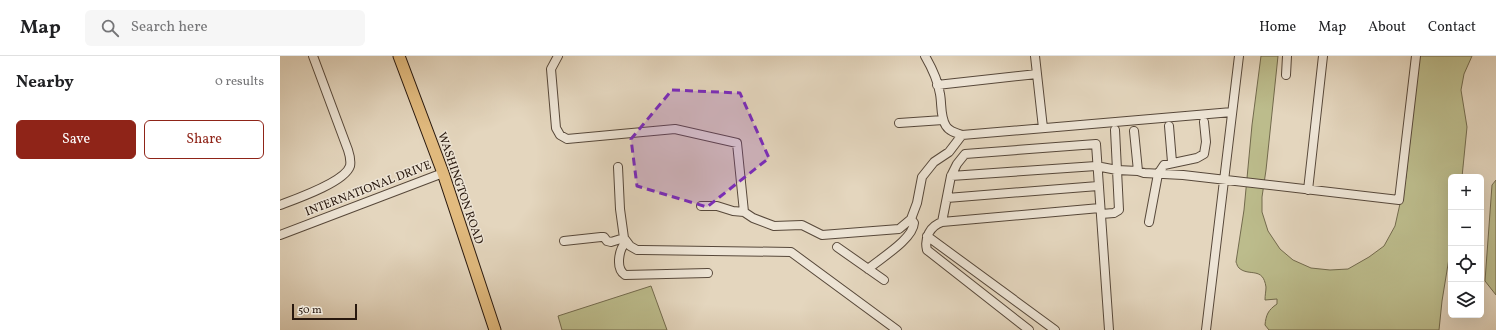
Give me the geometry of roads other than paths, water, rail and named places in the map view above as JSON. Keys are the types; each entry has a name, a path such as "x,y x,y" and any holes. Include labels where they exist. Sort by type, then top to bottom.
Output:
{"main road":[{"name":"WASHINGTON ROAD","path":"399,56 442,173 495,330"}],"street":[{"path":"280,205 320,189 342,175 348,170 350,165 348,150 313,56"},
{"path":"558,56 551,69 556,128 560,135 567,139 675,129 737,143 744,212"},
{"path":"925,56 935,75 943,120 946,127 953,132 962,135 1232,112"},
{"path":"1034,56 1043,128"},
{"path":"1206,330 1239,56"},
{"path":"1286,75 1287,56"},
{"path":"1308,190 1323,56"},
{"path":"951,176 1096,166 1117,170 1183,175 1399,200 1416,56"},
{"path":"938,86 1037,74"},
{"path":"899,123 943,120"},
{"path":"1149,222 1158,174 1164,165 1172,162 1197,158 1204,154 1206,142 1204,122"},
{"path":"1169,126 1172,162"},
{"path":"1029,330 926,250 925,244 927,236 934,226 942,222 1100,211 1114,213 1119,210 1116,130"},
{"path":"1134,130 1138,171"},
{"path":"701,206 717,206 733,211 744,212 753,218 774,226 802,225 822,235 899,229 911,219 917,203 922,177 934,162 949,152 962,135"},
{"path":"942,222 951,176 957,164 966,154 1096,144 1096,166 1109,330"},
{"path":"618,166 620,209 625,240 630,246 637,250 791,252 897,330"},
{"name":"INTERNATIONAL DRIVE","path":"280,235 442,173"},
{"path":"947,198 1098,186"},
{"path":"868,269 909,236 914,228 914,223 911,219"},
{"path":"927,236 1055,330"},
{"path":"564,241 601,237 604,237 607,241 611,242 625,240"},
{"path":"625,240 620,251 621,271 625,275 708,273"},
{"path":"837,247 884,280"}]}
